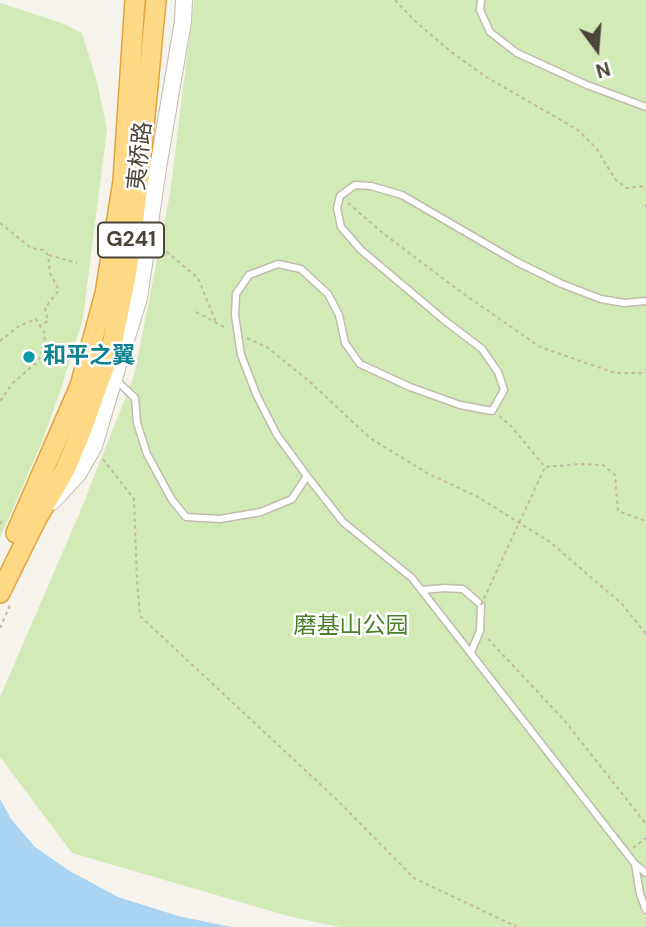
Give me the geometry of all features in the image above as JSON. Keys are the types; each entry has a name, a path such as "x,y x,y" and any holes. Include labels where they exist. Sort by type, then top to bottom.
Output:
{"highway":[{"name":"夷桥路","path":"0,569 80,386 105,294 123,181 135,0"},
{"name":"夷桥路","path":"36,520 65,470 112,345 127,271 156,0"},
{"name":"G241","path":"0,593 36,520"}],"street":[{"path":"36,520 78,474 94,446 139,298 183,21 184,0"}],"lane":[{"path":"481,0 480,10 490,32 517,53 587,85 646,107"},
{"path":"646,301 624,303 601,299 562,284 402,195 371,186 355,185 340,196 337,208 341,227 360,250 482,349 498,372 504,390 492,411 460,405 410,387 360,364 345,343 339,315 328,294 301,269 278,264 249,275 236,294 235,315 241,355 257,396 277,435 307,476 344,522 412,578 635,864 646,873"},
{"path":"115,373 135,398 137,423 147,454 172,500 186,517 220,519 261,512 292,499 307,476"},
{"path":"422,590 463,589 481,605 480,631 471,652"},
{"path":"635,864 640,894 646,910"}],"path":[{"path":"396,0 415,21 450,51 486,77 578,130 596,148 615,178 626,188 646,186"},
{"path":"340,196 383,234 540,347 615,373 646,373"},
{"path":"646,204 646,211"},
{"path":"0,223 31,247 43,250 48,255 48,268 59,290 45,308 48,321 40,326"},
{"path":"148,237 198,278 217,323"},
{"path":"48,255 77,263"},
{"path":"196,312 268,348 310,382 370,438 427,472 478,497 550,542 622,604 646,634"},
{"path":"0,341 19,326 36,319 44,334 44,348 38,361 12,384 0,401"},
{"path":"492,411 511,426 545,467"},
{"path":"94,446 134,499 140,616 337,799 414,878 517,927"},
{"path":"545,467 603,465 615,475 618,511 646,521"},
{"path":"481,605 545,467"},
{"path":"480,631 564,720 646,824"},
{"path":"627,853 646,838"}],"green space":[{"name":"磨基山公园","path":"194,0 646,0 646,927 339,927 288,916 72,853 0,757 0,697 80,512 134,376 170,194"},
{"path":"0,3 62,23 82,33 97,82 107,129 83,318 42,442 0,538"}],"water":[{"path":"0,799 11,819 35,847 68,870 118,897 178,916 231,927 0,927"}],"place":[{"name":"和平之翼","path":"29,357"}]}
